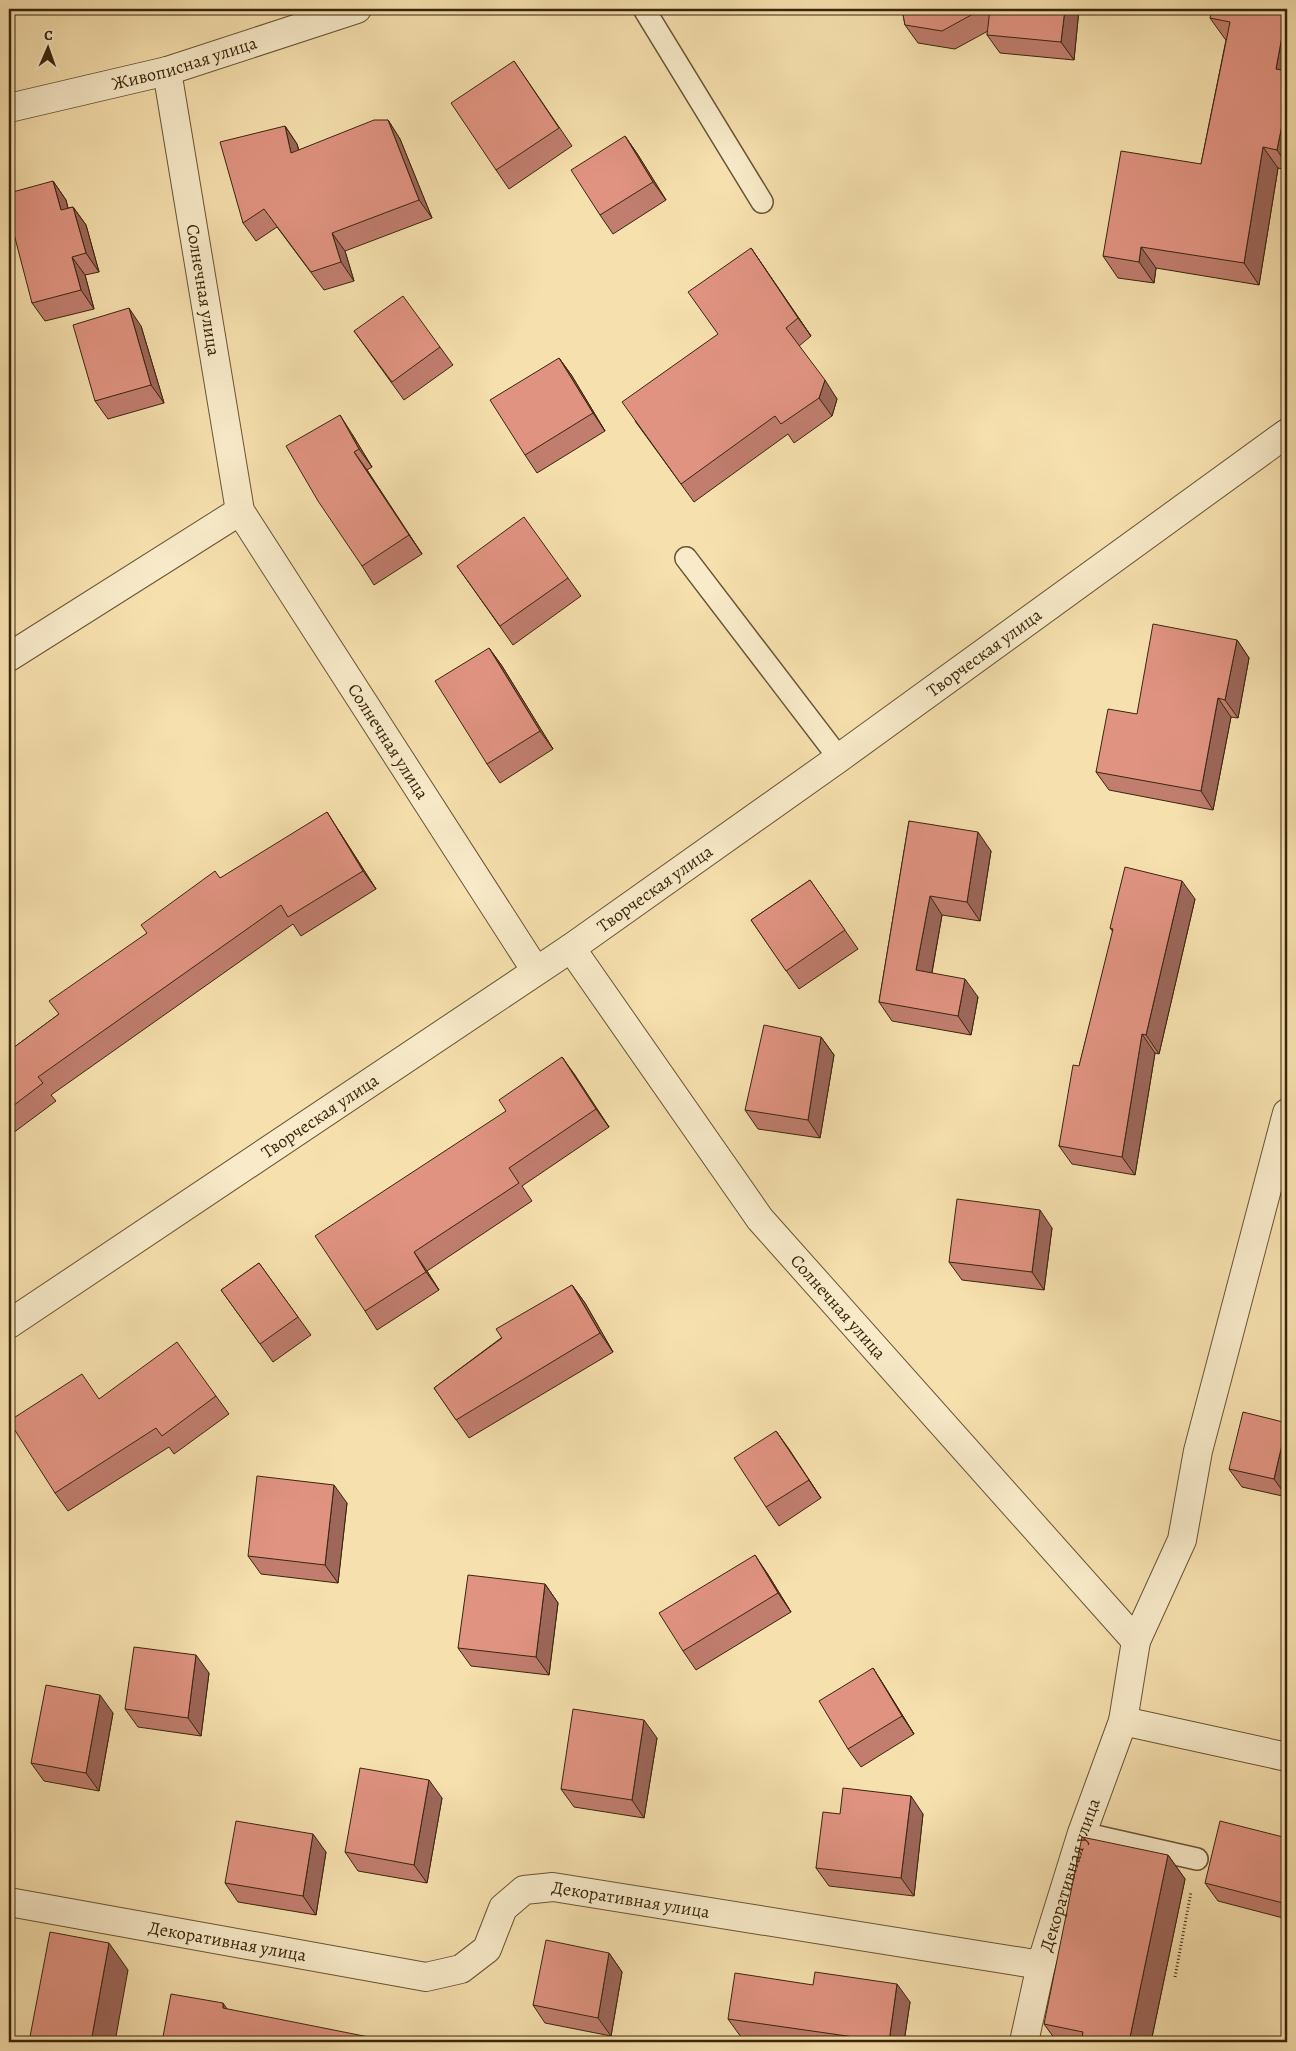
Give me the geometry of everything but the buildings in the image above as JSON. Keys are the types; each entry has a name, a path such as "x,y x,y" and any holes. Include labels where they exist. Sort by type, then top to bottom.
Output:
{"street":[{"name":"Живописная улица","path":"9,108 167,71 357,9"},
{"name":"Солнечная улица","path":"167,71 240,511 536,971"},
{"name":"Творческая улица","path":"9,1324 571,948 839,758 1287,433"},
{"path":"9,658 240,511"},
{"name":"Солнечная улица","path":"571,948 760,1219 1136,1641"},
{"name":"Декоративная улица","path":"9,1902 426,1977 461,1969 487,1949 503,1908 524,1890 553,1886 1041,1965 1082,1833 1123,1721 1136,1641 1182,1540 1198,1451 1287,1113"},
{"path":"1123,1721 1287,1758"},
{"path":"1024,2042 1041,1965"}],"lane":[{"path":"644,9 762,202"},
{"path":"686,558 839,758"},
{"path":"1082,1833 1197,1859"}],"path":[{"path":"1174,1977 1197,1859"}]}
